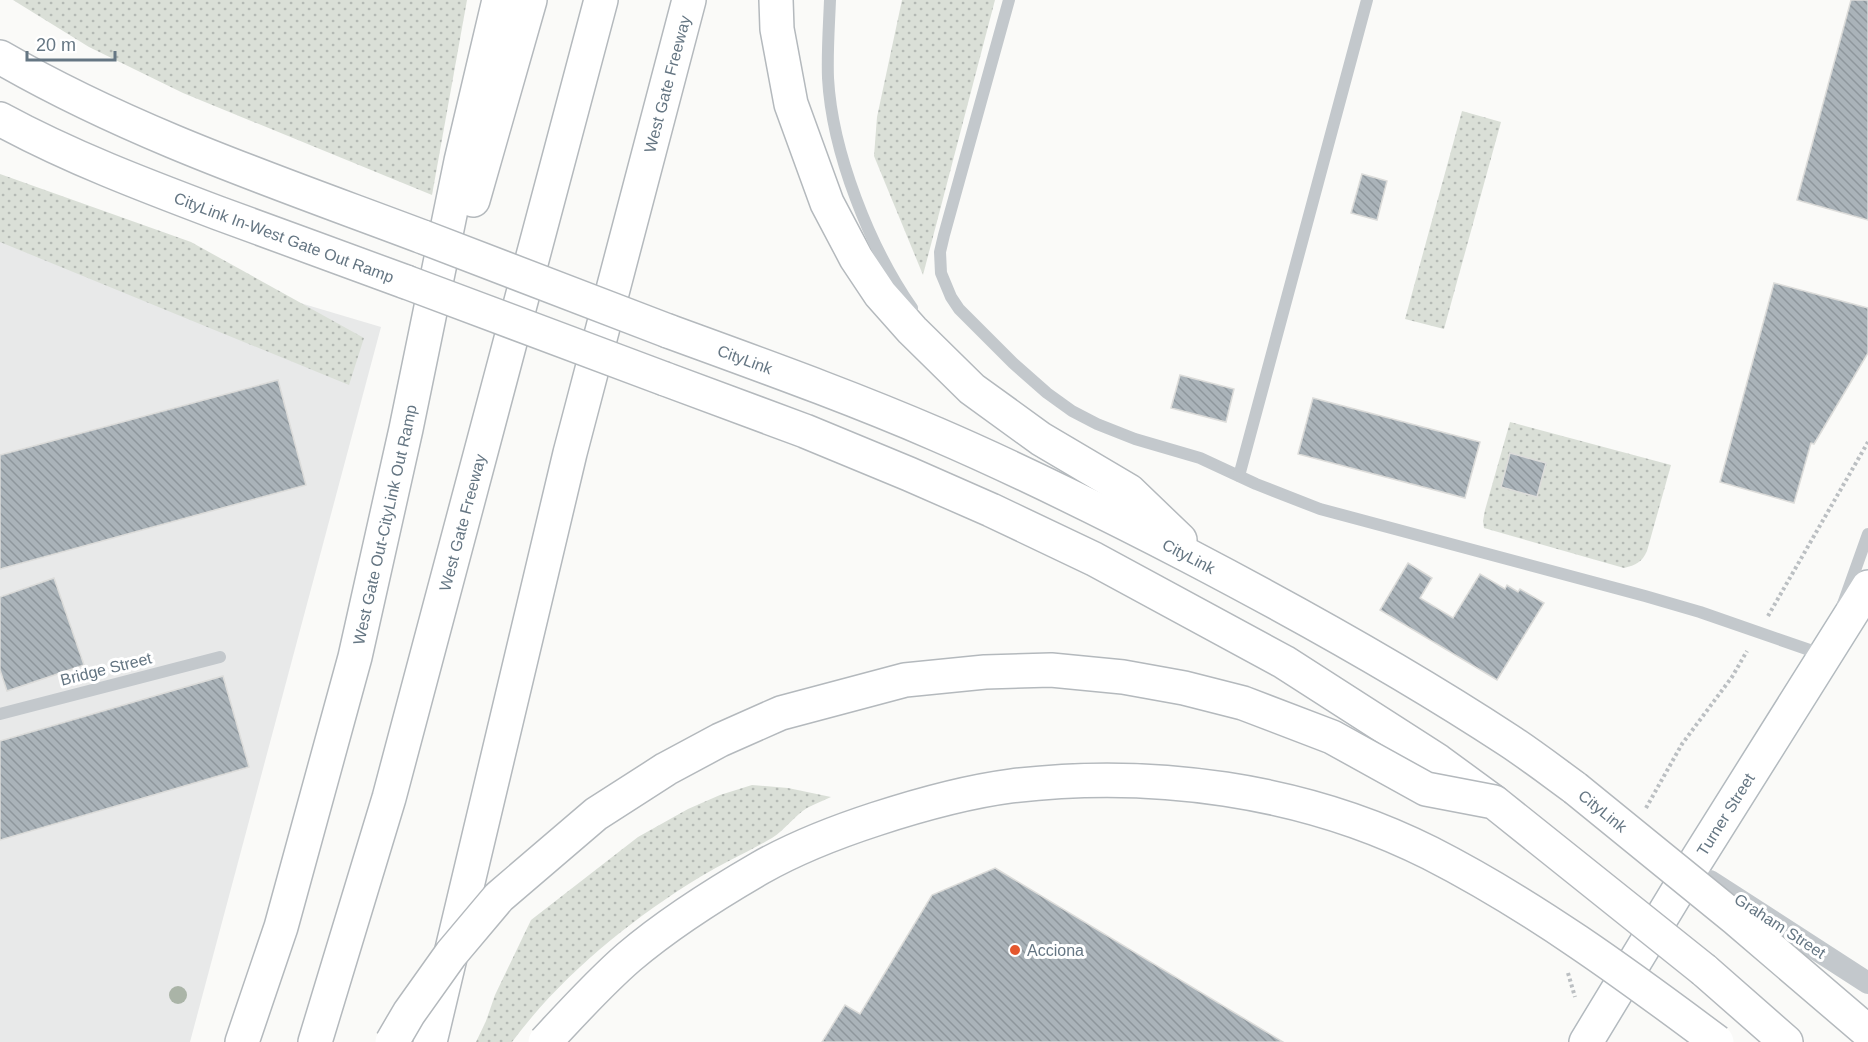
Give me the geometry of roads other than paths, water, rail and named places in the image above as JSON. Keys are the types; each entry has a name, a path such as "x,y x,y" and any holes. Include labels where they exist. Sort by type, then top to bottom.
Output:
{"main road":[{"name":"West Gate Out-CityLink Out Ramp","path":"242,1042 280,927 355,657 406,429 461,161 499,0"},
{"path":"406,429 530,0"},
{"name":"West Gate Freeway","path":"315,1042 392,786 602,0"},
{"name":"West Gate Freeway","path":"430,1042 570,453 689,0"},
{"path":"776,0 777,29 791,104 827,203 856,258 880,294 912,330 972,388 1123,505"},
{"name":"CityLink","path":"0,57 116,117 198,151 807,382 1123,505 1207,566 1364,651 1510,741 1575,788 1653,850 1868,1032"},
{"name":"CityLink In-West Gate Out Ramp","path":"0,120 39,141 162,192 805,431 991,510 1094,559 1284,662 1438,761 1494,802"},
{"name":"Turner Street","path":"1587,1040 1868,587"},
{"path":"392,1042 409,1013 451,954 499,897 596,814 666,769 781,713 905,680 985,672 1052,670 1123,677 1184,688 1243,703 1332,737 1426,789 1494,802 1704,970 1786,1042"},
{"path":"545,1042 629,957 693,910 762,867 827,835 903,810 1009,787 1125,780 1180,784 1283,801 1355,822 1428,852 1565,933 1717,1042"}],"street":[{"name":"Graham Street","path":"1691,869 1868,983"}],"lane":[{"path":"830,0 828,48 831,103 854,191 873,239 896,284 928,331 972,388"},
{"path":"1009,0 940,252 940,273 945,287 959,309 1035,383 1072,411 1117,433 1200,458 1320,509 1700,612 1825,656 1868,534"},
{"path":"1239,476 1367,0"},
{"name":"Bridge Street","path":"0,714 220,657"}],"place":[{"name":"Acciona","path":"1015,950"}]}
